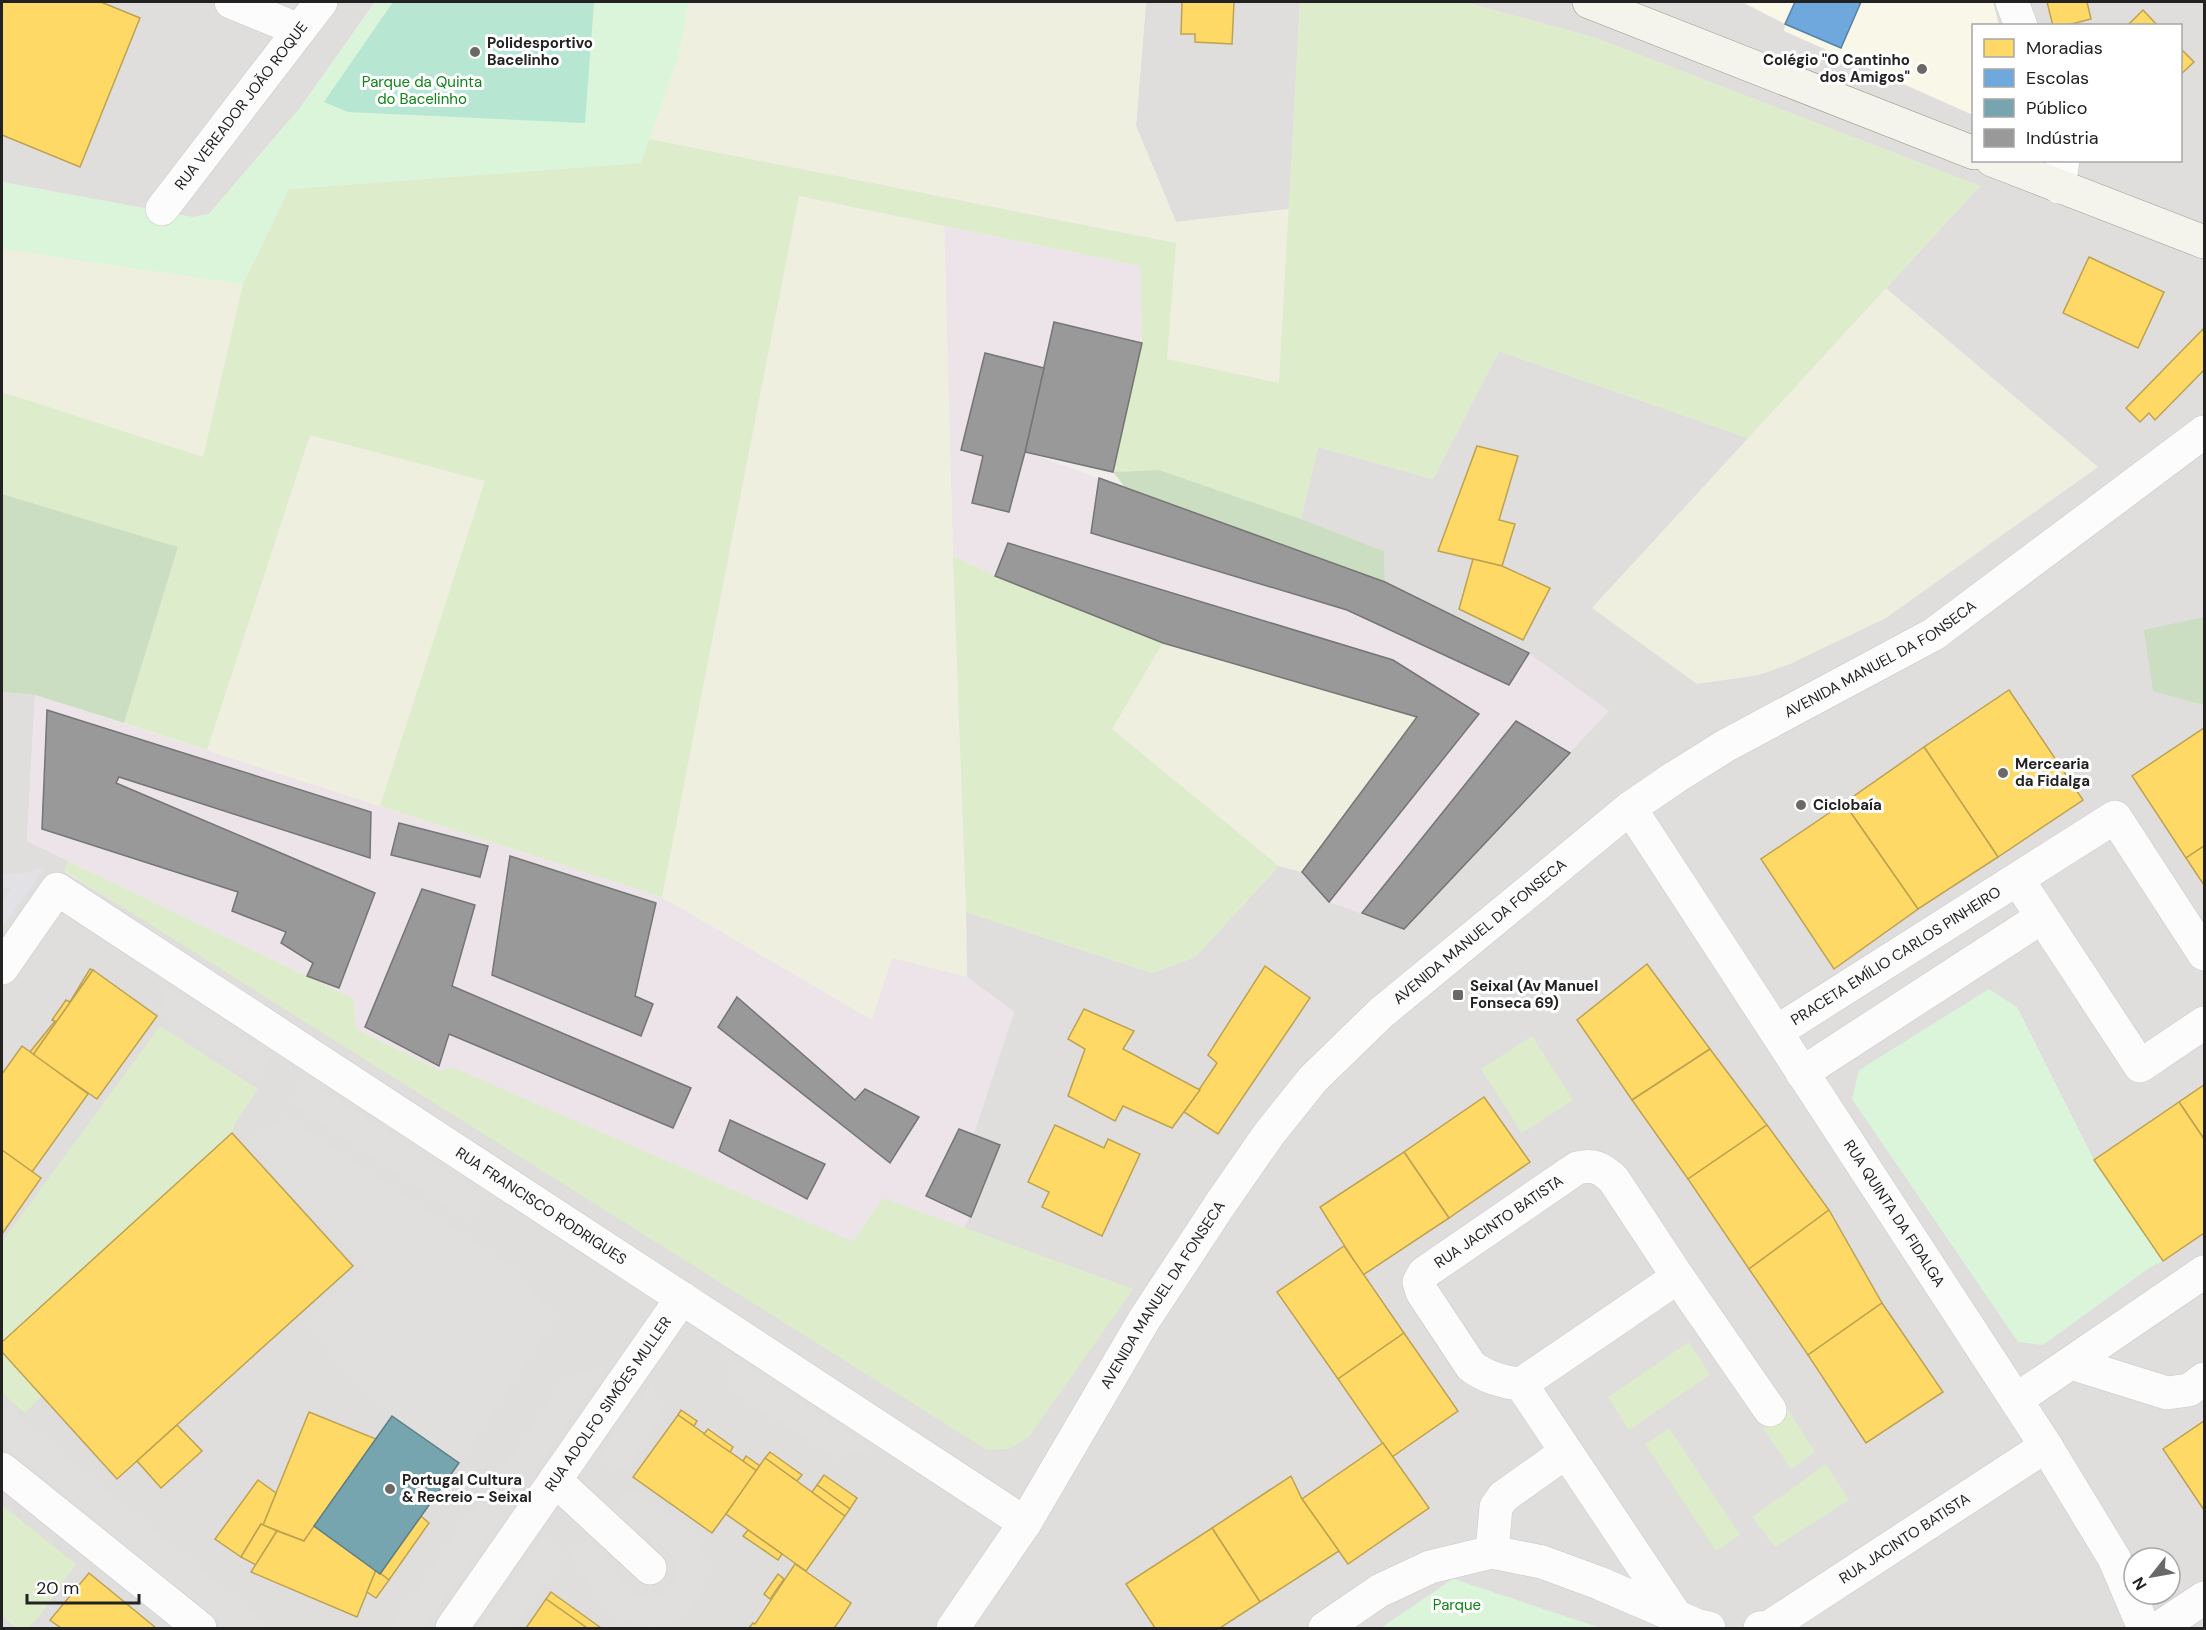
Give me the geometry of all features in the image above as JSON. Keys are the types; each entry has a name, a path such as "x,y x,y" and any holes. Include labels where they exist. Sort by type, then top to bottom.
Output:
{"main road":[{"path":"1588,2 1972,152"},
{"path":"2002,162 2061,174 2205,242"}],"street":[{"path":"231,2 299,30"},
{"name":"RUA VEREADOR JOÃO ROQUE","path":"162,209 321,2"},
{"path":"2012,2 2020,24"},
{"name":"AVENIDA MANUEL DA FONSECA","path":"953,1629 1025,1522 1144,1320 1269,1134 1313,1079 1381,1013 1630,808 1725,746 1934,634 2205,432"},
{"name":"RUA QUINTA DA FIDALGA","path":"1630,808 2046,1446 2114,1558 2144,1629"},
{"name":"PRACETA EMÍLIO CARLOS PINHEIRO","path":"1776,1032 2115,817 2205,954"},
{"name":"PRACETA EMÍLIO CARLOS PINHEIRO","path":"2018,880 2139,1066 2205,1023"},
{"name":"RUA FRANCISCO RODRIGUES","path":"2,968 57,889 1025,1522"},
{"path":"1803,1073 2042,917"},
{"name":"RUA JACINTO BATISTA","path":"1521,1384 1511,1383 1471,1366 1422,1292 1419,1282 1424,1273 1577,1168 1593,1165 1601,1168 1614,1180 1770,1410"},
{"path":"2016,1400 2205,1272"},
{"path":"1676,1616 1521,1384 1678,1277"},
{"name":"RUA ADOLFO SIMÕES MULLER","path":"452,1629 682,1298"},
{"path":"2071,1363 2167,1394 2189,1390 2205,1379"},
{"name":"RUA JACINTO BATISTA","path":"1760,1629 1768,1627 2046,1446"},
{"path":"1492,1552 1496,1507 1503,1497 1566,1452"},
{"path":"2,1468 200,1629"},
{"path":"555,1480 650,1568"},
{"path":"1325,1629 1378,1591 1430,1567 1492,1552 1542,1562 1599,1582 1709,1629"},
{"path":"2159,1629 2205,1598"}],"shaded area":[{"path":"2,2 375,2 300,108 209,214 192,217 2,182"},
{"path":"1146,2 1300,2 1289,209 1176,222 1136,126"},
{"path":"1464,2 2204,2 2204,1628 1600,1628 1453,1579 1381,1628 2,1628 2,692 35,695 27,841 68,861 65,872 563,1174 1132,1289 964,1228 1000,1146 973,1134 1014,1012 967,977 966,912 1152,973 1195,957 1279,866 1302,872 1329,902 1362,913 1529,653 1385,582 1384,551 1301,519 1318,447 1433,479 1499,351 1748,438 1980,186 1596,38"},
{"name":"Colégio \"O Cantinho dos Amigos\"","path":"1742,2 1993,2 1999,24 1972,24 1972,115 1784,31 1785,24"},
{"path":"944,226 1140,266 1142,343 1113,472 1032,454 1385,582 1529,653 1609,711 1404,929 1329,902 1302,872 1417,717 1163,643 995,576 953,556"},
{"path":"35,695 662,897 871,1019 892,957 967,977 1014,1012 974,1134 1000,1145 964,1228 883,1198 853,1242 453,1068 441,1071 356,1029 354,999 27,841"},
{"path":"46,867 2,927 2,902 11,887 2,888 2,874 29,872"},
{"path":"161,984 271,1056 255,1080 170,1024"},
{"path":"306,1079 485,1196 469,1220 291,1103"},
{"path":"285,1117 516,1271 555,1319 459,1463 392,1416 309,1326 366,1267 251,1143"},
{"path":"727,1354 870,1448 836,1458 729,1389"},
{"path":"606,1368 423,1628 391,1628 568,1376"},
{"path":"653,1381 660,1417 622,1472 600,1456"},
{"path":"2,1405 270,1628 226,1628 2,1442"},
{"path":"629,1488 694,1536 705,1562 706,1575 703,1589 696,1601 688,1612 664,1625 637,1626 612,1613 568,1553 591,1537 627,1589 634,1595 652,1600 669,1592 675,1584 677,1574 672,1557 666,1549 612,1511"},
{"path":"542,1539 564,1555 512,1628 479,1628"}],"green space":[{"name":"Parque da Quinta do Bacelinho","path":"375,2 689,2 678,57 641,163 289,189 243,284 2,249 2,182 192,217 209,214 300,108"},
{"name":"Polidesportivo Bacelinho","path":"393,2 594,2 585,123 348,112 324,102"},
{"path":"689,2 1146,2 1136,126 1176,222 1289,209 1280,383 1167,359 1175,242 649,139 678,57"},
{"path":"1300,2 1464,2 1596,38 1980,186 1748,438 1499,351 1433,479 1318,447 1301,519 1159,470 1113,472 1142,343 1140,266 799,196 662,897 380,806 485,481 310,435 207,750 124,723 178,547 2,494 2,392 203,457 243,284 289,189 640,163 649,139 1176,243 1167,359 1279,383"},
{"path":"799,196 944,226 967,977 892,958 872,1020 662,897"},
{"path":"2,249 243,284 203,457 2,392"},
{"path":"1886,288 2098,467 1886,618 1790,664 1759,675 1697,684 1592,608"},
{"path":"310,435 485,481 380,806 207,750"},
{"path":"1159,470 1301,519 1384,551 1385,582 1125,487 1113,472"},
{"path":"2,494 178,547 124,723 35,695 2,692"},
{"path":"953,556 995,576 1163,643 1112,729 1279,866 1195,957 1152,973 966,912"},
{"path":"2204,617 2204,705 2153,691 2144,630"},
{"path":"1163,643 1417,717 1302,872 1279,866 1112,729"},
{"path":"68,861 354,999 356,1029 441,1071 452,1067 853,1242 883,1198 1133,1289 1029,1437 1009,1449 987,1450 65,871"},
{"path":"1989,989 2017,1007 2094,1160 2163,1261 2149,1268 2043,1345 2018,1342 1852,1099 1859,1070"},
{"path":"160,1026 258,1089 235,1123 232,1133 2,1342 2,1242"},
{"path":"1532,1036 1573,1100 1522,1133 1481,1069"},
{"path":"1689,1342 1710,1375 1629,1430 1608,1397"},
{"path":"2,1352 42,1396 25,1413 2,1393"},
{"path":"1788,1410 1815,1452 1791,1469 1763,1428"},
{"path":"1669,1428 1740,1535 1716,1551 1645,1444"},
{"path":"1826,1464 1849,1500 1775,1547 1752,1517"},
{"path":"2,1505 76,1564 39,1617 27,1628 16,1628 2,1616"},
{"name":"Parque","path":"1453,1579 1600,1628 1381,1628"}],"building: Moradias":[{"path":"2,2 101,2 140,18 80,167 2,135"},
{"path":"1182,2 1234,2 1232,44 1195,42 1195,34 1181,34"},
{"path":"2047,2 2087,2 2091,19 2072,24 2052,24"},
{"path":"2143,10 2156,24 2129,24"},
{"path":"2182,50 2194,62 2182,73"},
{"path":"2089,257 2164,292 2138,348 2063,313"},
{"path":"2204,328 2204,370 2155,420 2149,413 2140,422 2126,408"},
{"path":"1477,446 1518,456 1499,520 1515,524 1502,566 1438,551"},
{"path":"1473,559 1502,566 1550,588 1523,640 1459,609"},
{"name":"Mercearia da Fidalga","path":"2009,690 2083,800 1998,857 1924,747"},
{"path":"2204,728 2204,846 2186,858 2132,776"},
{"path":"1924,747 1998,857 1918,909 1844,803"},
{"path":"1844,803 1918,909 1834,969 1761,859"},
{"path":"2204,846 2204,885 2186,858"},
{"path":"1647,964 1710,1049 1632,1100 1577,1020"},
{"path":"1265,966 1310,998 1218,1134 1184,1112 1217,1063 1208,1055"},
{"path":"90,969 93,970 33,1055 30,1052 55,1021 52,1020 66,1000 70,1002"},
{"path":"93,970 157,1016 97,1099 33,1055"},
{"path":"1084,1009 1134,1031 1123,1049 1200,1090 1172,1128 1123,1106 1115,1121 1068,1096 1085,1049 1068,1039"},
{"path":"22,1046 88,1094 32,1172 2,1150 2,1074"},
{"path":"1710,1049 1767,1125 1688,1179 1632,1100"},
{"path":"2204,1085 2204,1139 2179,1102"},
{"path":"1484,1097 1530,1162 1449,1218 1404,1152"},
{"path":"2179,1102 2204,1139 2204,1233 2163,1261 2094,1160"},
{"path":"1055,1125 1104,1148 1108,1139 1140,1154 1102,1236 1042,1207 1049,1192 1028,1182"},
{"path":"1767,1125 1829,1210 1749,1269 1688,1179"},
{"path":"232,1133 353,1266 117,1479 2,1352 2,1342"},
{"path":"2,1150 41,1178 2,1234"},
{"path":"1404,1152 1449,1218 1363,1275 1320,1207"},
{"path":"1829,1210 1882,1303 1808,1355 1749,1269"},
{"path":"1344,1246 1404,1333 1338,1379 1277,1292"},
{"path":"1882,1303 1943,1392 1866,1443 1808,1355"},
{"path":"1404,1333 1458,1411 1392,1457 1338,1379"},
{"path":"681,1410 697,1421 694,1426 678,1415"},
{"path":"309,1412 376,1439 304,1541 263,1525"},
{"path":"678,1415 757,1471 712,1533 633,1477"},
{"path":"2204,1421 2204,1510 2163,1449"},
{"path":"177,1425 202,1451 161,1488 137,1461"},
{"path":"708,1429 733,1447 730,1452 704,1434"},
{"path":"1383,1443 1429,1508 1348,1564 1302,1499"},
{"path":"770,1452 802,1475 797,1481 765,1458"},
{"path":"746,1456 760,1466 757,1471 743,1461"},
{"path":"765,1458 845,1516 806,1571 726,1514"},
{"path":"824,1475 857,1498 850,1509 817,1485"},
{"path":"1291,1476 1302,1499 1339,1551 1260,1602 1212,1528"},
{"path":"258,1480 276,1493 263,1525 261,1524 241,1557 215,1539"},
{"path":"817,1485 850,1509 845,1516 812,1492"},
{"path":"421,1516 429,1523 389,1580 380,1574"},
{"path":"261,1524 277,1531 256,1565 241,1557"},
{"path":"314,1526 376,1570 357,1617 251,1572 277,1531 304,1541"},
{"path":"1212,1528 1260,1602 1220,1628 1155,1628 1126,1584"},
{"path":"748,1530 782,1554 778,1560 743,1536"},
{"path":"795,1564 851,1603 840,1620 834,1628 749,1628 753,1623 755,1624"},
{"path":"376,1570 389,1580 376,1598 367,1592"},
{"path":"89,1573 156,1628 61,1628 50,1620"},
{"path":"778,1574 784,1579 770,1599 764,1594"},
{"path":"551,1592 601,1628 587,1628 546,1599"},
{"path":"546,1599 587,1628 526,1628"}],"building: Escolas":[{"path":"1795,2 1861,2 1841,48 1785,24"}],"building: Público":[{"name":"Portugal Cultura & Recreio - Seixal","path":"392,1416 459,1463 380,1574 314,1526"}],"building: Indústria":[{"path":"1054,322 1142,343 1113,472 1025,452"},
{"path":"985,353 1044,368 1009,512 972,503 983,456 961,450"},
{"path":"1099,478 1385,582 1529,653 1509,685 1347,610 1091,533"},
{"path":"1008,543 1393,660 1479,714 1329,902 1302,872 1417,717 1163,643 995,576"},
{"path":"47,710 371,812 370,858 119,777 116,783 375,893 339,988 307,976 313,963 281,943 286,932 232,911 238,892 42,829"},
{"path":"1516,721 1570,753 1404,929 1362,913"},
{"path":"399,823 488,846 480,877 391,855"},
{"path":"510,856 656,903 635,996 653,1004 641,1036 492,975"},
{"path":"422,889 475,905 452,986 691,1088 673,1128 449,1034 439,1066 365,1027"},
{"path":"737,997 855,1100 865,1089 919,1117 890,1163 718,1027"},
{"path":"730,1120 825,1164 807,1199 719,1151"},
{"path":"959,1129 1000,1145 971,1217 926,1196"}],"place":[{"name":"Polidesportivo Bacelinho","path":"475,52"},
{"name":"Colégio \"O Cantinho dos Amigos\"","path":"1922,69"},
{"name":"Mercearia da Fidalga","path":"2003,773"},
{"name":"Ciclobaía","path":"1801,805"},
{"name":"Seixal (Av Manuel Fonseca 69)","path":"1458,995"},
{"name":"Portugal Cultura & Recreio - Seixal","path":"390,1489"}]}
